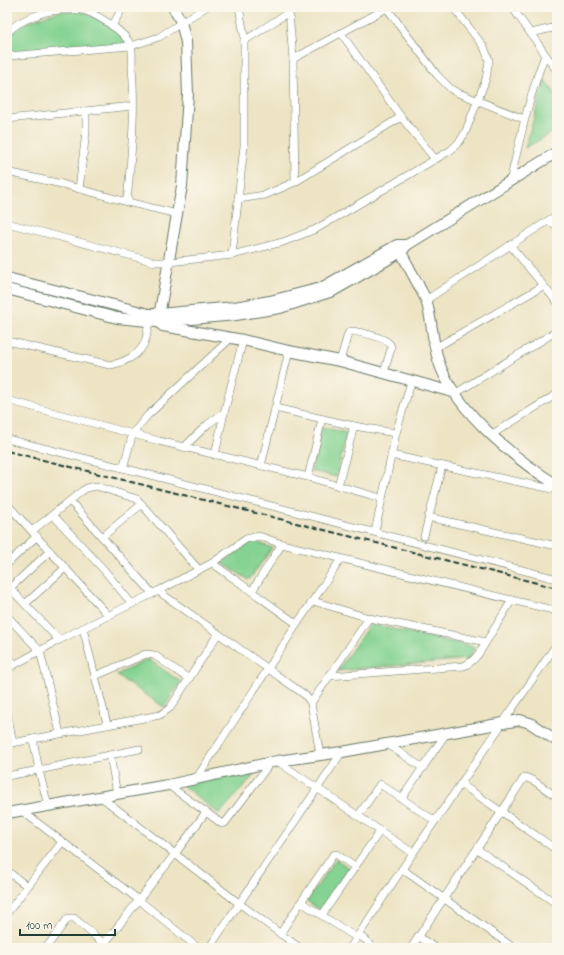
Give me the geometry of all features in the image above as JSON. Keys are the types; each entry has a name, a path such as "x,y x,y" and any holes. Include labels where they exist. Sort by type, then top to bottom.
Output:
{"street":[{"path":"112,26 124,7"},
{"path":"7,341 110,365 124,362 139,351 145,343 154,318 169,262 182,186 188,94 186,42 181,22 173,7"},
{"path":"7,56 131,46 159,37 206,7"},
{"path":"232,255 244,146 244,41 239,7"},
{"path":"244,41 296,7"},
{"path":"293,59 342,33 386,7 437,75 446,84 456,92 524,119"},
{"path":"7,223 156,262 232,255 282,242 316,229 451,150 460,141 465,133 486,79 488,60 484,47 453,7"},
{"path":"512,7 545,55 554,61 557,71"},
{"path":"7,34 10,29 38,14 60,10 85,11 105,21 124,35 131,46 133,80 133,106 127,202"},
{"path":"289,12 293,59 295,182"},
{"path":"531,33 557,27"},
{"path":"342,33 401,117 435,159"},
{"path":"510,182 524,119 545,55"},
{"path":"7,119 133,106"},
{"path":"79,189 86,132 86,111"},
{"path":"238,198 265,195 295,182 401,117"},
{"path":"7,288 117,318 154,318 270,301 321,288 402,247 557,152"},
{"path":"7,172 177,214"},
{"path":"426,300 557,215"},
{"path":"549,220 557,228"},
{"path":"510,245 557,302"},
{"path":"402,247 426,300 436,355 446,379 491,435 536,472 557,485"},
{"path":"7,278 154,318 163,326 243,340 340,361 384,372 411,382 456,393 557,331"},
{"path":"435,348 543,286"},
{"path":"340,361 348,334 349,332 354,331 385,340 392,346 384,372"},
{"path":"123,468 133,433 148,415 231,338"},
{"path":"215,455 243,340"},
{"path":"261,466 289,351"},
{"path":"375,532 396,433 411,382"},
{"path":"491,435 557,394"},
{"path":"7,400 215,455 308,477 381,498"},
{"path":"275,408 354,426 396,433"},
{"path":"184,447 208,424 224,413"},
{"path":"308,477 322,419"},
{"path":"338,486 354,426"},
{"path":"7,439 557,579"},
{"path":"391,455 557,490"},
{"path":"424,536 442,466"},
{"path":"7,564 34,534 54,515 82,491 92,486 96,486 137,499 200,570"},
{"path":"70,501 155,593 218,634 305,695 311,703 320,754"},
{"path":"7,504 108,615"},
{"path":"102,537 142,504"},
{"path":"54,515 104,570 132,604"},
{"path":"428,517 557,546"},
{"path":"7,669 59,640 200,570 241,542 252,537 259,536 282,544 341,559 557,611"},
{"path":"252,591 282,544"},
{"path":"50,551 8,587 59,640"},
{"path":"196,779 341,559"},
{"path":"212,563 297,624"},
{"path":"25,604 65,568"},
{"path":"329,676 464,666 476,658 512,600"},
{"path":"313,601 369,618 486,642"},
{"path":"7,616 40,651 60,733"},
{"path":"311,703 369,618"},
{"path":"83,628 107,724"},
{"path":"7,714 10,743 160,715 170,708 218,634"},
{"path":"350,948 402,869 557,644"},
{"path":"95,676 146,654 150,654 154,655 189,679"},
{"path":"7,656 15,664"},
{"path":"7,813 168,785 274,762 320,754 342,752 502,723 524,720 556,738"},
{"path":"402,798 447,732"},
{"path":"33,739 48,806"},
{"path":"387,744 423,768"},
{"path":"7,776 139,749"},
{"path":"209,948 342,752"},
{"path":"110,755 117,794"},
{"path":"274,762 317,788 413,853"},
{"path":"168,785 222,824 225,823 274,762"},
{"path":"411,948 521,781 526,777 557,797"},
{"path":"358,816 380,784 435,821"},
{"path":"460,784 502,811 557,850"},
{"path":"101,797 240,904 300,948"},
{"path":"22,811 139,900 198,948"},
{"path":"46,948 68,918 74,918 102,946 175,854 206,812"},
{"path":"322,915 380,831"},
{"path":"7,913 62,842"},
{"path":"477,849 557,904"},
{"path":"280,934 334,853 355,867"},
{"path":"402,869 514,948"},
{"path":"7,872 27,886"},
{"path":"301,902 358,937 366,940 372,948"},
{"path":"418,936 436,948"}],"green space":[{"path":"60,11 84,12 104,22 123,36 128,45 7,55 7,37 24,23"},
{"path":"545,80 557,96 557,130 525,148"},
{"path":"322,427 347,433 336,477 311,471"},
{"path":"253,541 272,548 249,580 222,563"},
{"path":"370,624 475,647 468,659 337,671"},
{"path":"148,659 181,682 164,707 116,675"},
{"path":"255,770 256,773 219,814 182,785"},
{"path":"336,859 349,868 320,910 307,901"}],"railway":[{"path":"7,451 557,588"}]}
